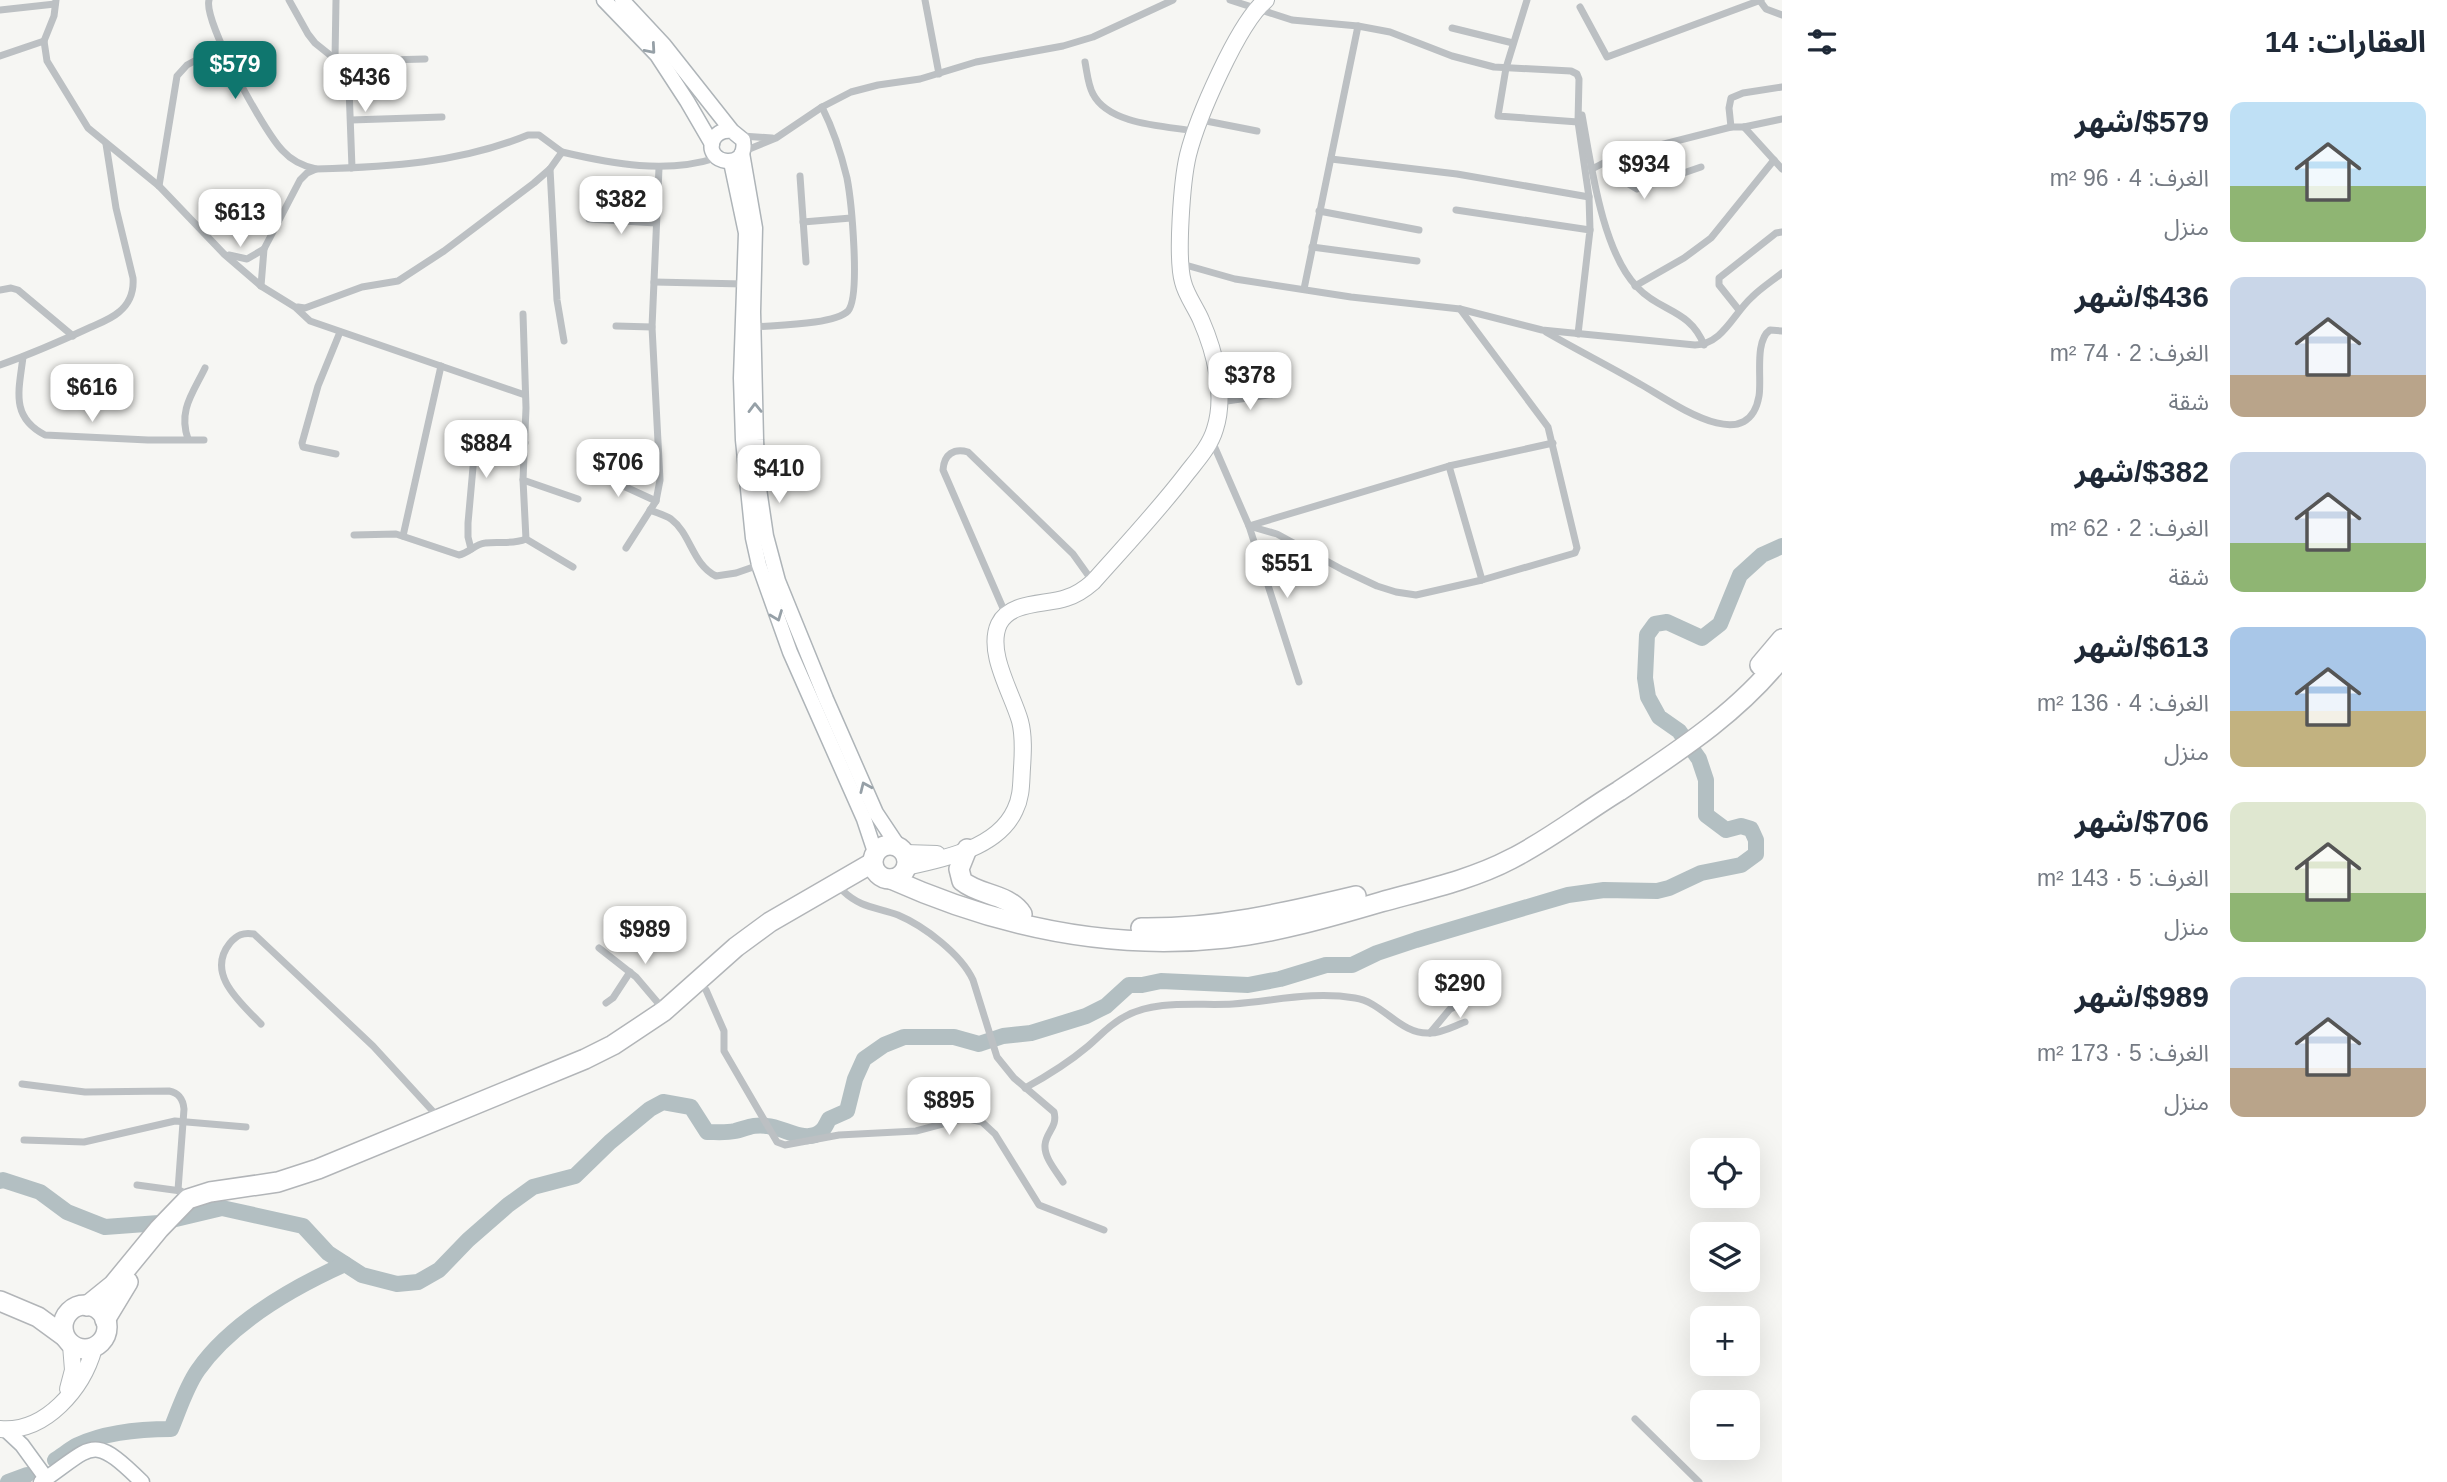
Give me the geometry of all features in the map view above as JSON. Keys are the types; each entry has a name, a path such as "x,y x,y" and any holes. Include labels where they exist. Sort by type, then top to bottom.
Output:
{"highway":[{"path":"892,863 932,897 1028,927 1093,938 1160,942 1228,937 1262,932 1364,907 1494,867 1528,850 1673,747 1729,697 1782,639"},
{"path":"0,1301 38,1317 82,1349 94,1348 105,1336 106,1320 121,1293 186,1200 290,1179 585,1059 613,1045 664,1011 754,933 804,901 855,875 892,863 974,901 1022,915 1072,924 1188,927 1278,915 1466,864 1506,847 1732,709 1765,678 1782,657"},
{"path":"962,852 959,869 962,881 1010,902 1022,915"},
{"path":"186,1200 206,1203 285,1190 321,1180 448,1125 613,1059 641,1042 706,990 734,963 777,931 892,863"},
{"path":"68,1341 62,1325 78,1309 117,1280 163,1232"},
{"path":"0,1292 47,1308 98,1310 106,1320"}],"main road":[{"path":"604,0 657,55 687,101 729,154 755,228 754,327 758,482 765,536 765,569 882,824 892,863"},
{"path":"622,0 664,45 736,133 744,145 729,154"},
{"path":"892,863 962,852 1003,828 1015,811 1021,790 1022,733 998,659 995,637 1000,622 1013,611 1067,598 1081,592 1093,582 1169,497 1211,439 1216,427 1219,402 1218,378 1202,322 1183,283 1180,264 1183,190 1188,156 1199,125 1234,43 1260,3"},
{"path":"736,133 720,132 715,137 729,154 746,233 741,378 749,512 790,652 864,819 892,863"},
{"path":"62,1404 74,1370 68,1341"},
{"path":"3,1429 36,1422 62,1404 85,1370 94,1348"},
{"path":"3,1429 22,1445 43,1480 80,1453 99,1449 111,1453 142,1482"}],"street":[{"path":"209,0 208,10 222,46 270,136 290,158 316,169 443,160 528,135 539,135 562,152 591,159 659,168 696,165 776,138 822,107 851,92 939,74 976,62 1063,46 1083,40 1173,0"},
{"path":"289,0 315,43 335,59 425,59"},
{"path":"335,59 336,0"},
{"path":"925,0 939,74"},
{"path":"1230,0 1260,3 1292,20 1390,32 1452,56 1506,68 1571,71 1577,74 1600,211 1614,246 1635,286 1696,327 1704,345"},
{"path":"1527,0 1506,68 1498,116 1578,122"},
{"path":"1580,7 1607,57 1761,1 1766,9 1782,15"},
{"path":"0,10 55,2 54,16 44,41 47,61 88,128 159,186 224,254 261,286 295,307 310,321 525,395"},
{"path":"1304,289 1358,26"},
{"path":"1452,28 1513,43"},
{"path":"0,56 44,41"},
{"path":"159,186 177,76 187,65 222,46"},
{"path":"348,61 352,168"},
{"path":"1085,62 1093,95 1110,112 1126,120 1257,131"},
{"path":"1731,127 1731,98 1743,93 1782,87"},
{"path":"1578,334 1590,230 1589,197 1578,122 1580,101"},
{"path":"754,327 831,319 847,311 854,293 855,260 847,180 832,128 822,107"},
{"path":"352,120 442,117"},
{"path":"1592,169 1617,156 1731,127 1782,120"},
{"path":"1744,127 1782,169"},
{"path":"736,133 776,138"},
{"path":"0,365 73,336 120,312 126,305 134,288 116,208 106,144"},
{"path":"295,307 305,308 362,287 398,281 443,251 550,169 562,152"},
{"path":"1617,156 1626,183 1637,189 1701,167"},
{"path":"1331,159 1457,174 1589,197"},
{"path":"1635,286 1684,258 1711,238 1774,160"},
{"path":"626,548 656,502 660,480 652,327 659,168"},
{"path":"261,286 264,249 300,180 316,169"},
{"path":"550,169 557,300 564,341"},
{"path":"800,176 806,262"},
{"path":"1455,210 1590,230"},
{"path":"1319,211 1419,230"},
{"path":"803,222 851,218"},
{"path":"589,219 656,223"},
{"path":"1739,310 1719,285 1719,278 1776,233 1782,232"},
{"path":"1312,247 1417,261"},
{"path":"224,254 247,259 264,249"},
{"path":"1180,264 1235,279 1351,297 1460,309 1542,330 1685,345 1704,345 1721,334 1751,297 1782,273"},
{"path":"654,282 744,284"},
{"path":"0,289 18,290 73,336"},
{"path":"1249,526 1277,534 1343,570 1396,592 1416,594 1482,580 1576,551 1548,427 1460,309"},
{"path":"523,314 523,480 526,539"},
{"path":"616,326 652,327"},
{"path":"1542,330 1692,415 1724,425 1742,422 1754,411 1759,396 1762,338 1770,330 1782,331"},
{"path":"336,454 303,447 302,443 312,405 340,332"},
{"path":"23,357 18,399 20,411 35,430 45,435 204,440"},
{"path":"403,536 441,366"},
{"path":"188,439 183,422 184,412 205,368"},
{"path":"1219,402 1276,394"},
{"path":"471,550 468,523 476,434 525,443"},
{"path":"1211,439 1249,526 1300,682"},
{"path":"1249,526 1449,466 1553,443"},
{"path":"1007,616 943,470 944,461 950,453 959,450 968,452 1073,554 1093,582"},
{"path":"1449,466 1482,580"},
{"path":"593,472 656,502"},
{"path":"523,480 578,499"},
{"path":"650,510 670,518 703,567 716,576 765,569"},
{"path":"354,535 396,534 459,555 482,544 514,543 526,539 573,567"},
{"path":"843,891 858,903 908,920 939,942 970,974 997,1057 1006,1070 1051,1108 1055,1115 1055,1124 1047,1138 1045,1149 1063,1182"},
{"path":"261,1024 232,992 221,968 223,952 234,938 244,933 254,934 373,1046 439,1118"},
{"path":"599,948 630,972 664,1011"},
{"path":"606,1003 613,998 630,972"},
{"path":"706,990 724,1031 724,1051 777,1142 785,1145 839,1135 901,1133 931,1128 959,1119 977,1119 995,1133 1039,1205 1104,1230"},
{"path":"1025,1088 1067,1063 1123,1017 1162,1006 1236,1004 1307,995 1353,998 1376,1005 1408,1028 1430,1033 1465,1022"},
{"path":"1430,1033 1450,1009 1481,995"},
{"path":"22,1084 85,1092 169,1091 182,1099 186,1200 137,1185"},
{"path":"24,1140 84,1142 166,1122 183,1121 246,1127"},
{"path":"1635,1419 1699,1482"}],"waterway":[{"path":"0,1181 40,1192 67,1212 105,1227 159,1223 222,1208 303,1226 328,1253 362,1275 397,1284 418,1282 439,1270 508,1205 533,1187 575,1176 610,1142 650,1109 663,1102 691,1107 707,1132 732,1132 762,1126 797,1135 815,1135 822,1131 829,1119 847,1111 855,1079 864,1059 884,1045 904,1037 954,1037 979,1044 1003,1036 1031,1033 1086,1016 1106,1006 1129,985 1161,981 1248,985 1280,979 1326,965 1352,965 1416,940 1568,895 1604,890 1657,891 1701,873 1741,865 1756,854 1756,840 1751,829 1741,826 1726,830 1706,815 1706,780 1699,759 1679,731 1659,717 1648,697 1645,678 1647,635 1655,624 1667,622 1702,638 1720,624 1740,575 1762,555 1782,546"},
{"path":"55,1460 78,1445 100,1437 171,1429 186,1391 198,1370 228,1337 285,1295 345,1264"},
{"path":"8,1482 27,1475"}]}
